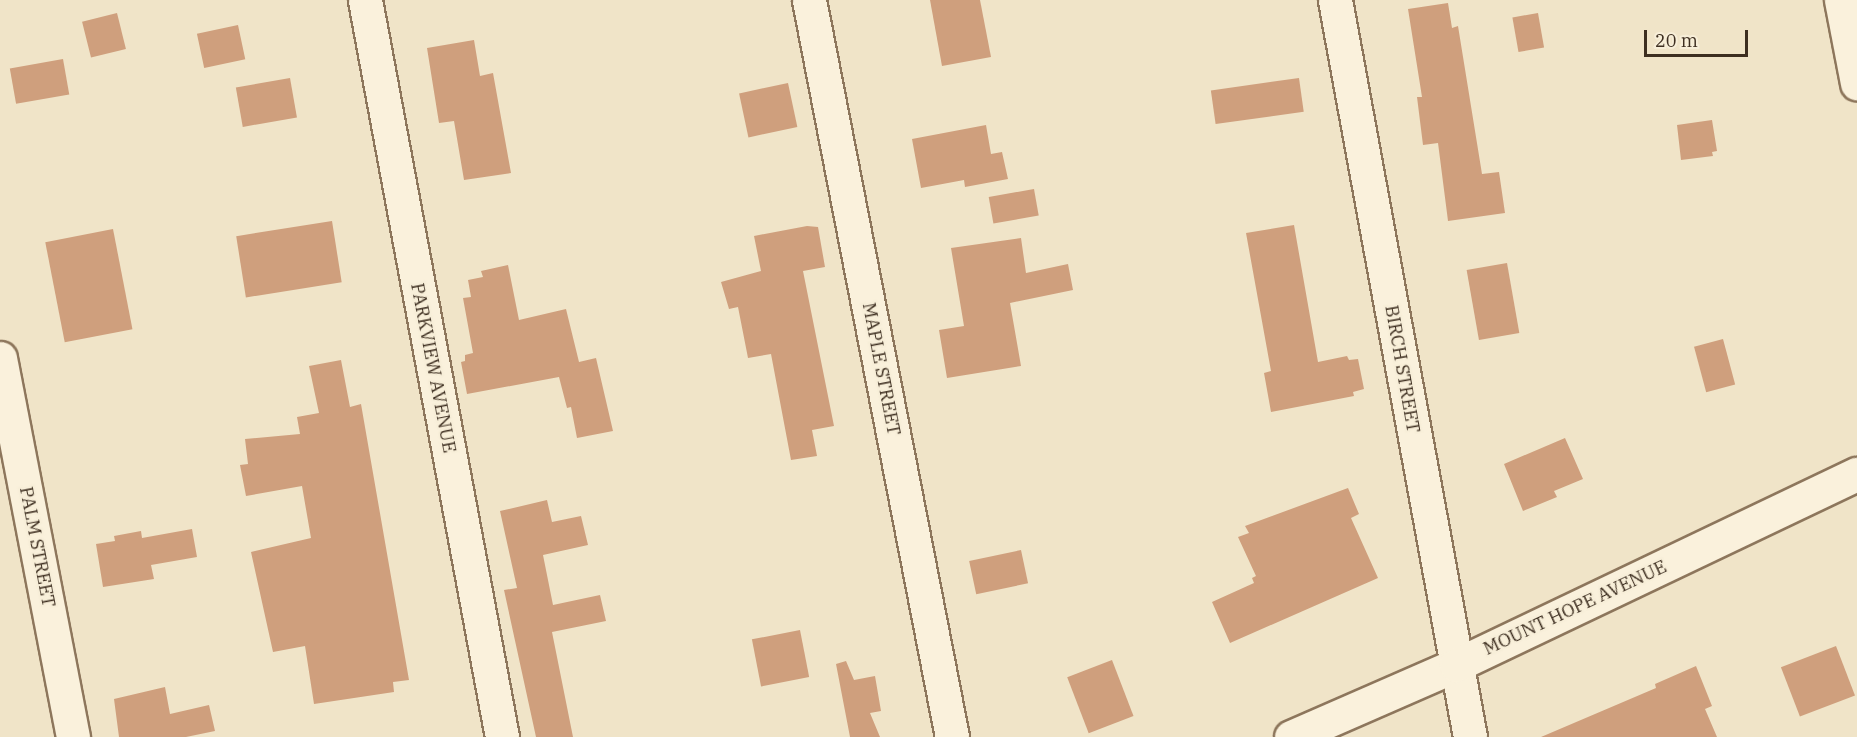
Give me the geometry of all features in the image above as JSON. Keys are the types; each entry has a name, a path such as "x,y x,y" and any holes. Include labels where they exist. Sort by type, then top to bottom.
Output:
{"street":[{"name":"PARKVIEW AVENUE","path":"365,0 502,737"},
{"name":"MAPLE STREET","path":"809,0 952,737"},
{"name":"BIRCH STREET","path":"1335,0 1470,737"},
{"path":"1841,0 1857,83"},
{"name":"PALM STREET","path":"0,358 73,737"},
{"name":"MOUNT HOPE AVENUE","path":"1291,737 1456,665 1857,474"}],"building":[{"path":"930,0 980,0 991,57 942,66"},
{"path":"1448,3 1452,28 1458,26 1482,174 1499,172 1505,213 1448,221 1438,143 1423,145 1417,97 1422,97 1408,9"},
{"path":"117,13 126,49 91,58 82,22"},
{"path":"1538,13 1544,47 1518,52 1512,18"},
{"path":"238,25 245,59 204,68 197,34"},
{"path":"474,40 480,76 493,73 511,173 464,180 454,121 439,123 427,48"},
{"path":"63,59 69,94 16,104 10,68"},
{"path":"290,78 297,117 243,127 236,88"},
{"path":"1299,78 1304,112 1216,124 1211,90"},
{"path":"788,83 797,127 748,137 739,93"},
{"path":"1712,120 1717,151 1712,152 1713,156 1681,160 1677,125"},
{"path":"986,125 991,154 1002,152 1008,179 965,187 964,180 921,188 912,139"},
{"path":"1034,189 1039,216 993,224 989,197"},
{"path":"332,221 342,282 246,297 236,236"},
{"path":"1294,225 1318,362 1347,356 1349,360 1358,359 1364,389 1353,392 1354,396 1271,412 1264,373 1271,371 1246,233"},
{"path":"807,226 818,227 825,267 803,271 834,426 812,430 817,456 791,460 771,354 748,358 738,307 729,309 721,282 761,271 754,236"},
{"path":"113,229 132,329 65,342 45,242"},
{"path":"1021,238 1026,273 1068,264 1073,290 1010,303 1021,366 947,378 939,330 964,326 951,248"},
{"path":"1507,263 1519,333 1479,340 1467,270"},
{"path":"508,265 519,320 566,309 579,362 596,358 613,431 577,438 571,407 567,408 559,377 467,394 461,362 465,361 465,355 473,353 463,298 471,297 468,280 483,277 481,271"},
{"path":"1723,339 1735,384 1706,392 1694,347"},
{"path":"341,360 350,407 361,404 409,680 393,682 394,692 314,704 305,646 273,652 251,552 311,538 302,486 246,496 240,465 248,464 245,439 300,434 297,417 319,413 309,366"},
{"path":"1565,438 1583,479 1554,491 1557,497 1523,511 1504,464"},
{"path":"1348,488 1359,514 1351,518 1378,578 1230,643 1212,602 1254,583 1252,578 1256,576 1238,537 1249,533 1245,526"},
{"path":"547,500 552,522 581,516 588,545 543,555 553,605 600,595 606,621 552,632 573,737 536,737 504,590 517,588 500,511"},
{"path":"192,529 197,557 151,565 154,579 103,587 96,544 115,541 114,536 141,531 142,538"},
{"path":"1021,550 1028,583 976,594 969,561"},
{"path":"800,630 809,677 761,686 752,639"},
{"path":"1836,646 1855,695 1800,717 1781,667"},
{"path":"1112,660 1134,716 1089,733 1067,677"},
{"path":"846,661 854,680 875,676 881,711 870,713 880,737 850,737 836,664"},
{"path":"1696,666 1712,706 1705,709 1717,737 1541,737 1656,688 1655,684"},
{"path":"165,687 170,714 209,705 215,731 186,737 119,737 114,699"}]}
